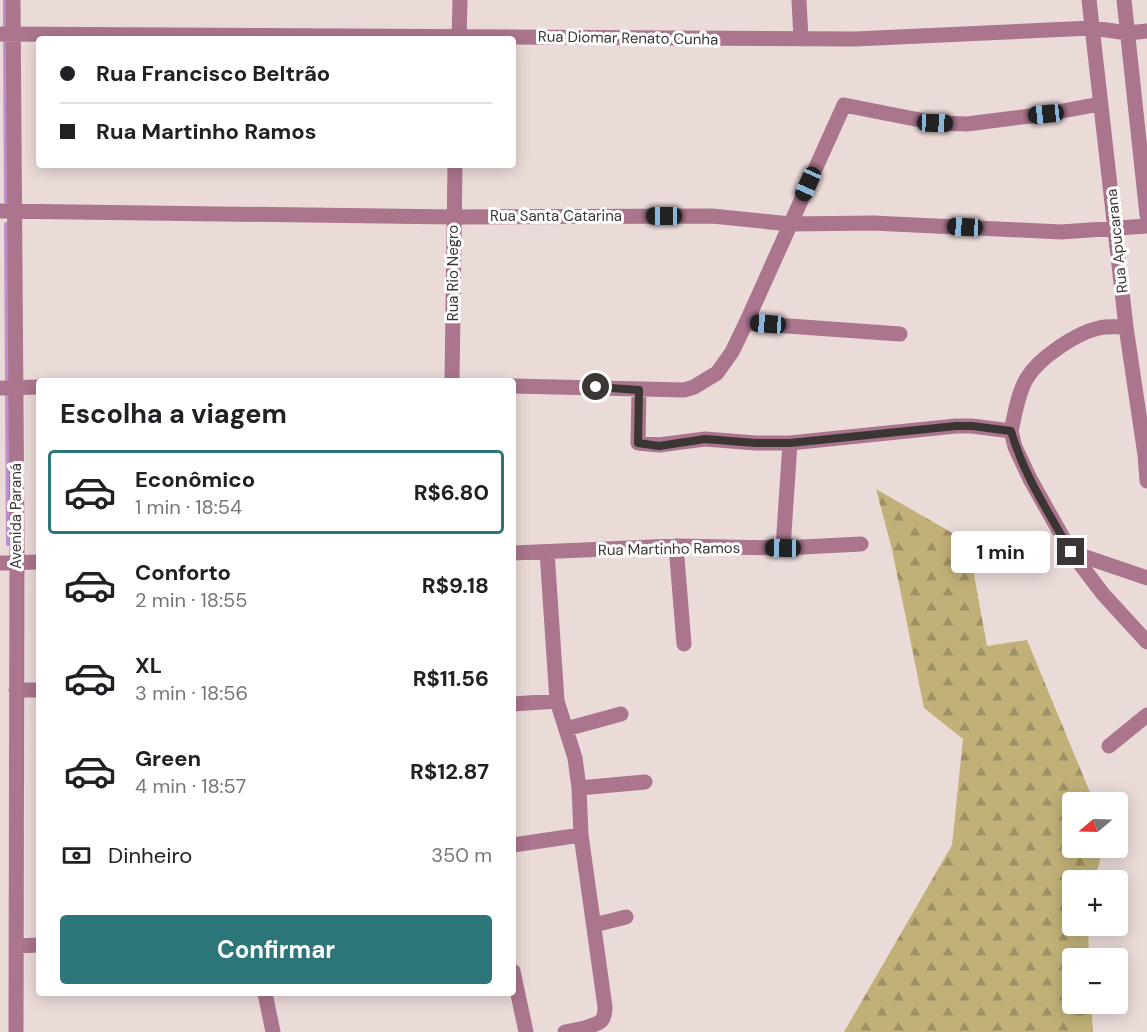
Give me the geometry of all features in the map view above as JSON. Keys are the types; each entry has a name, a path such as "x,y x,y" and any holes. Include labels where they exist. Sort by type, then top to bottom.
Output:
{"street":[{"name":"Avenida Paraná","path":"13,0 7,34 7,211 8,388 16,562 16,1032"},
{"path":"459,36 460,0"},
{"path":"799,0 801,39"},
{"name":"Rua Apucarana","path":"1089,0 1096,29 1100,104 1119,228 1126,327 1141,391 1147,481"},
{"path":"1124,0 1124,32 1145,222"},
{"name":"Rua Diomar Renato Cunha","path":"516,37 901,38 1096,29 1124,32 1147,31"},
{"name":"Rua Diomar Renato Cunha","path":"7,34 308,36"},
{"path":"516,386 684,390 706,381 717,373 746,323 844,105 935,123 967,124 1046,114 1100,104"},
{"name":"Rua Rio Negro","path":"452,378 455,168"},
{"name":"Rua Santa Catarina","path":"7,211 453,217 712,216 790,224 873,224 1061,232 1119,228 1145,222"},
{"path":"746,323 900,334"},
{"path":"1126,327 1100,327 1071,340 1041,362 1026,380 1011,431 1015,447 1030,479 1071,552 1103,594 1147,642"},
{"path":"8,388 36,387"},
{"path":"639,390 638,443 659,446 705,439 790,443 956,426 1011,431"},
{"path":"783,548 790,443"},
{"name":"Rua Martinho Ramos","path":"516,553 676,546 783,548 861,544"},
{"path":"676,546 684,645"},
{"path":"548,552 557,701 575,758 579,788 580,835 605,1006 605,1016 601,1022 585,1030 565,1032"},
{"path":"1071,552 1147,578"},
{"path":"0,563 36,562"},
{"path":"16,690 36,690"},
{"path":"516,704 557,701"},
{"path":"566,729 621,714"},
{"path":"1109,746 1147,715"},
{"path":"579,788 645,782"},
{"path":"516,844 580,835"},
{"path":"594,925 626,917"},
{"path":"16,946 36,945"},
{"path":"516,984 526,1032"},
{"path":"267,996 273,1032"}],"green space":[{"path":"876,489 968,542 987,646 1027,640 1090,792 1062,792 1062,858 1100,858 1098,870 1062,870 1062,936 1088,936 1089,948 1062,948 1062,1014 1092,1014 1093,1032 844,1032 952,845 963,739 924,708 892,549"}],"waterway":[{"path":"5,0 5,30"},
{"path":"5,38 6,202"},
{"path":"6,224 7,385"},
{"path":"7,392 8,544"}],"route":[{"path":"596,387 639,390 638,443 659,446 705,439 790,443 956,426 1011,431 1015,447 1030,479 1071,552"}]}
